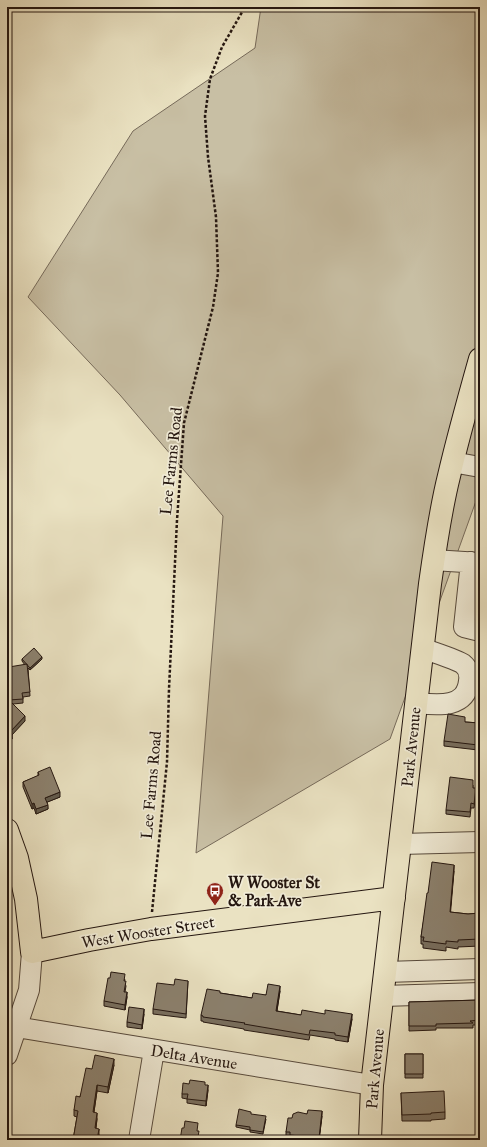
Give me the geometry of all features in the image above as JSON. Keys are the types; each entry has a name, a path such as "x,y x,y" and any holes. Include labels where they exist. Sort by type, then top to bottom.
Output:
{"main road":[{"name":"Park Avenue","path":"370,1140 372,1085 422,648 437,531 460,428 480,359"},
{"path":"7,830 17,858 26,899 32,952"},
{"name":"West Wooster Street","path":"32,952 151,929 394,898"}],"street":[{"path":"452,462 480,467"},
{"path":"433,560 477,560 464,628 480,630"},
{"path":"416,704 436,705 459,700 466,691 469,682 469,674 461,663 422,648"},
{"path":"400,844 480,842"},
{"path":"7,1055 29,990 32,952"},
{"path":"386,972 480,969"},
{"path":"383,996 480,993"},
{"name":"Delta Avenue","path":"16,1027 372,1085"},
{"path":"139,1140 154,1050"}],"path":[{"name":"Lee Farms Road","path":"151,929 167,762 177,520 184,423 213,307 218,273 216,217 208,157 205,116 210,79 222,47 245,7"}],"shaded area":[{"path":"261,7 480,7 480,490 390,739 196,853 223,516 120,395 28,297 133,131 255,48"}],"building":[{"path":"34,648 42,657 30,668 22,659"},
{"path":"27,664 30,692 22,693 23,699 9,700 25,716 11,731 10,733 12,735 7,740 7,727 11,730 7,695 7,680 10,680 9,667"},
{"path":"448,714 465,717 465,722 480,723 480,748 478,748 478,745 444,741"},
{"path":"50,767 60,792 45,798 48,805 36,809 34,803 32,804 23,782 39,775 38,772"},
{"path":"450,777 473,780 473,788 476,788 474,804 471,803 470,812 446,810"},
{"path":"432,862 454,865 450,912 468,914 480,913 480,939 458,940 458,942 446,941 446,944 423,941 424,937 421,937"},
{"path":"111,972 125,974 124,981 126,981 124,992 127,992 125,1005 104,1001 108,978 110,978"},
{"path":"175,979 188,981 186,1014 153,1009 157,983 174,985"},
{"path":"268,984 280,986 276,1011 301,1015 302,1010 325,1014 325,1010 352,1014 348,1037 335,1035 335,1033 310,1030 309,1035 203,1017 201,1015 207,989 220,991 220,993 252,998 253,993 266,995"},
{"path":"480,1000 480,1020 470,1021 473,1023 436,1024 436,1026 409,1026 409,1002"},
{"path":"129,1007 144,1009 142,1025 127,1022"},
{"path":"405,1054 423,1054 423,1074 405,1074"},
{"path":"95,1055 114,1059 108,1087 97,1085 93,1112 97,1113 95,1128 99,1129 97,1140 73,1140 78,1111 74,1110 76,1096 80,1097 86,1068 92,1069"},
{"path":"190,1080 205,1082 205,1085 208,1085 206,1101 187,1099 188,1094 182,1094 183,1083 189,1084"},
{"path":"444,1091 445,1112 402,1115 401,1093"},
{"path":"239,1109 251,1112 251,1114 266,1116 263,1132 250,1130 250,1127 236,1125"},
{"path":"308,1110 322,1111 319,1138 290,1135 290,1132 286,1132 288,1118 292,1118 293,1114 298,1112 307,1114"},
{"path":"185,1121 198,1123 197,1131 199,1131 198,1137 201,1138 200,1140 180,1140"},
{"path":"425,1136 425,1140 403,1140 402,1137"}],"place":[{"name":"W Wooster St & Park Ave","path":"215,906"}]}
